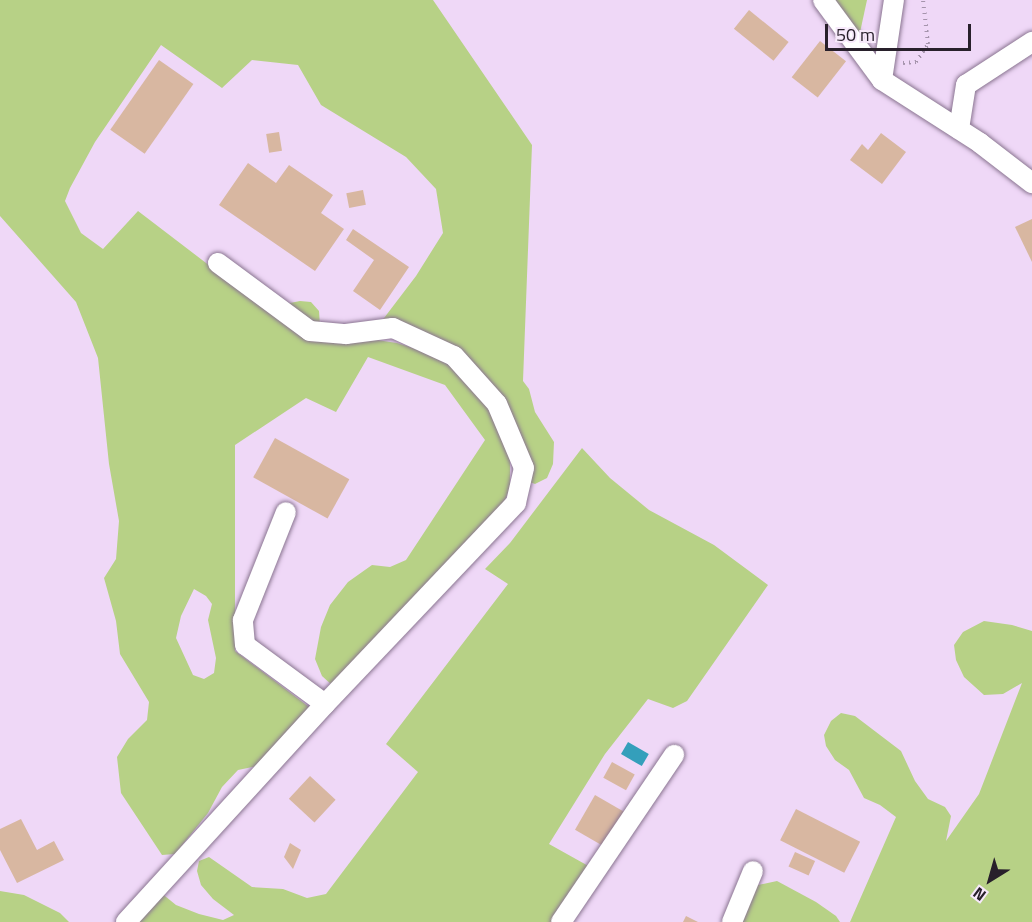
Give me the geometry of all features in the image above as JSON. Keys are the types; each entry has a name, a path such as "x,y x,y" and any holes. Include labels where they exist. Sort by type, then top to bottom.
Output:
{"street":[{"path":"824,0 883,73 1032,183"},
{"path":"883,73 894,0"},
{"path":"959,129 966,86 1032,42"},
{"path":"126,922 325,704 516,503 524,468 497,404 454,356 393,328 346,334 310,331 218,263"},
{"path":"286,512 243,620 245,645 325,704"},
{"path":"561,922 674,755"},
{"path":"732,922 753,871"}],"path":[{"path":"883,73 916,62 928,44 922,0"}],"green space":[{"path":"0,0 433,0 532,145 523,381 529,389 535,412 554,442 553,464 547,478 535,484 522,479 526,465 500,404 454,351 381,322 416,276 443,233 436,189 406,157 321,105 298,65 252,60 222,88 161,45 95,142 70,188 65,201 81,233 103,249 138,211 265,308 300,301 311,302 319,311 320,326 335,341 370,339 397,343 433,354 454,364 477,386 498,415 510,454 510,489 499,512 333,686 322,676 315,659 321,627 330,605 348,582 372,565 390,567 406,560 485,440 445,385 368,357 336,412 306,398 235,445 235,651 313,710 262,765 238,770 222,787 208,813 175,854 162,855 121,793 117,757 128,739 147,720 149,702 120,654 116,621 104,578 116,559 119,521 109,464 98,358 76,302 0,216","holes":["194,589 206,596 212,604 208,620 216,658 214,673 204,679 193,675 176,638 181,616"]},
{"path":"831,0 867,0 859,37"},
{"path":"582,448 610,478 649,510 714,545 768,585 687,701 673,708 648,699 605,754 549,844 592,868 555,922 132,922 160,892 176,905 199,914 223,920 234,915 213,899 201,885 197,871 199,861 209,857 252,887 283,889 307,898 326,894 418,772 386,744 508,584 485,569 510,543"},
{"path":"984,621 1032,631 1032,922 850,922 896,817 880,805 864,798 849,770 835,760 826,746 824,735 831,721 841,713 855,716 901,751 915,781 928,799 945,807 951,816 946,841 979,794 1022,683 1003,694 984,695 964,677 956,660 954,645 963,632"},
{"path":"777,881 816,902 836,916 840,922 738,922 753,886"},
{"path":"0,891 24,895 60,913 69,922 0,922"}],"water":[{"path":"628,742 649,754 642,766 621,754"}],"building":[{"path":"749,10 789,42 774,61 734,29"},
{"path":"820,41 846,61 818,98 792,77"},
{"path":"159,60 193,84 145,154 110,130"},
{"path":"279,132 282,151 269,153 266,134"},
{"path":"881,133 906,152 882,184 850,160 862,144 868,150"},
{"path":"248,163 276,183 289,165 333,195 321,213 344,229 315,271 219,205"},
{"path":"363,190 366,205 349,208 346,193"},
{"path":"1032,219 1032,262 1015,227"},
{"path":"353,229 409,267 380,310 353,291 374,260 346,240"},
{"path":"275,438 349,479 328,519 253,477"},
{"path":"612,762 635,775 626,790 603,778"},
{"path":"310,776 336,800 314,823 289,799"},
{"path":"595,795 624,812 604,847 575,830"},
{"path":"796,809 860,842 844,873 780,840"},
{"path":"21,819 37,850 54,841 64,860 17,883 0,850 0,829"},
{"path":"290,843 301,850 293,869 284,857"},
{"path":"795,852 815,861 809,876 788,867"},
{"path":"686,916 698,922 683,922"}]}
